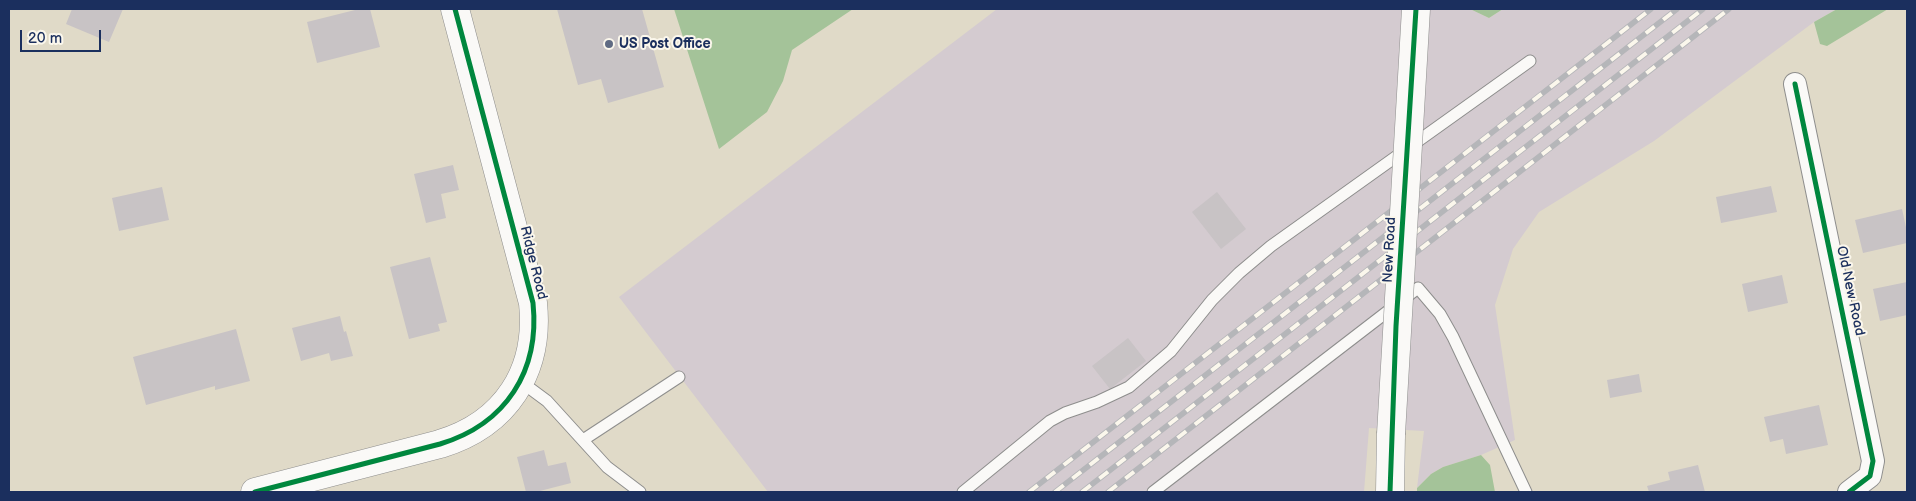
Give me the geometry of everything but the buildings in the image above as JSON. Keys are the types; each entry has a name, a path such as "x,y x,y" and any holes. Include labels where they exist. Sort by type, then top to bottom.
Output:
{"street":[{"name":"Ridge Road","path":"255,492 458,438 474,430 494,415 511,397 528,364 533,340 533,303 454,9"},
{"name":"New Road","path":"1390,492 1391,434 1416,9"},
{"name":"Old New Road","path":"1795,84 1873,461 1870,476 1849,492"}],"lane":[{"path":"963,492 1050,421 1129,387 1171,350 1212,300 1239,273 1271,246 1530,61"},
{"path":"1153,492 1418,288 1440,314 1453,337 1526,492"},
{"path":"583,440 679,376"},
{"path":"520,381 547,401 607,467 640,492"}],"shaded area":[{"path":"997,9 1470,9 1489,18 1503,9 1837,9 1814,22 1654,141 1539,212 1513,249 1495,305 1515,440 1481,455 1443,467 1431,474 1417,488 1424,431 1369,428 1364,492 768,492 619,297"}],"green space":[{"path":"674,9 853,9 792,50 783,81 767,112 719,149"},
{"path":"1470,9 1503,9 1489,18"},
{"path":"1837,9 1888,9 1827,46 1820,44 1814,22"},
{"path":"1481,455 1490,465 1495,492 1417,492 1417,488 1431,474 1443,467"}],"railway":[{"path":"1029,492 1651,9"},
{"path":"1055,492 1677,9"},
{"path":"1082,492 1703,9"},
{"path":"1108,492 1729,9"}],"cycle path":[{"path":"255,492 440,444 463,435 483,423 500,409 514,392 524,372 531,351 534,328 533,303 455,9"},
{"path":"1390,492 1396,326 1416,9"},
{"path":"1795,84 1873,461 1870,476 1849,492"}],"place":[{"name":"US Post Office","path":"609,44"}]}
